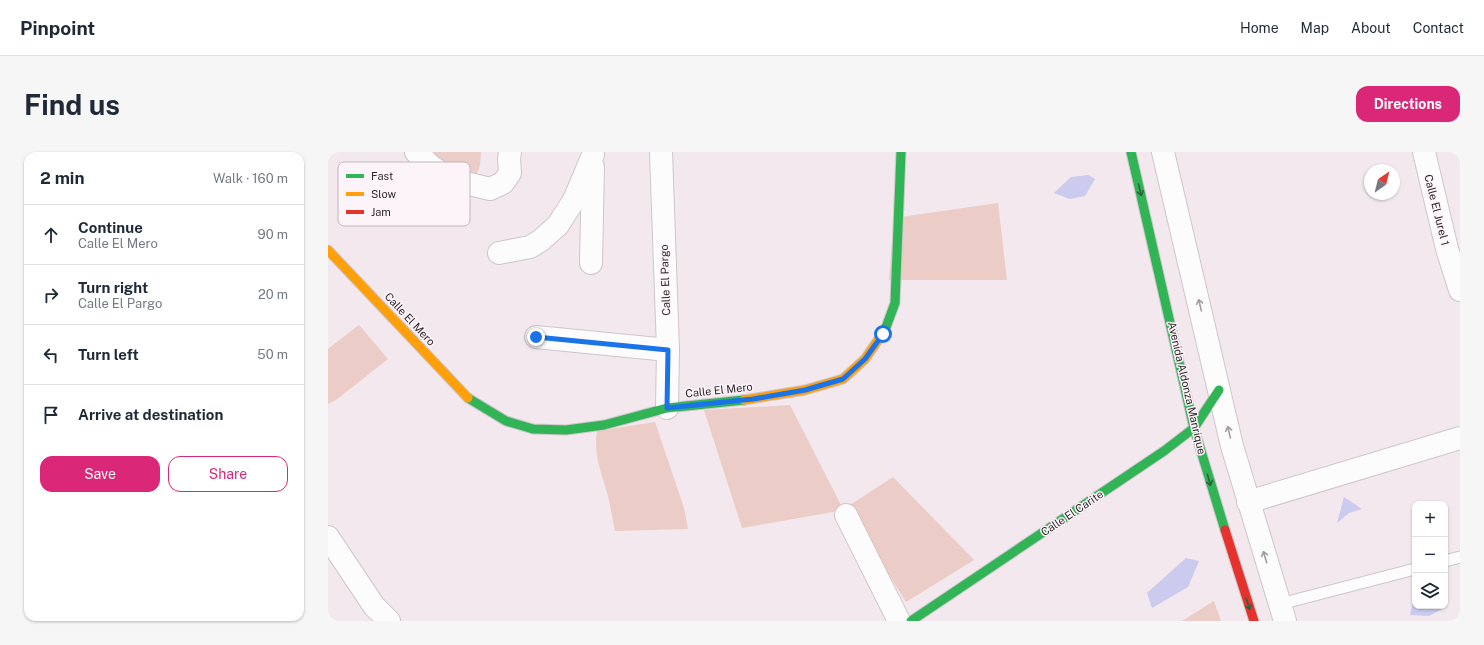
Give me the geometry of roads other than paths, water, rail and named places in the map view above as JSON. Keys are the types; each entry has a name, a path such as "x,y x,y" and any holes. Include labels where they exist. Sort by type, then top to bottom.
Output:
{"street":[{"path":"416,152 427,162"},
{"path":"470,184 490,189 503,183 510,173 510,152"},
{"name":"Calle El Pargo","path":"661,152 668,350 667,408"},
{"name":"Calle El Mero","path":"328,250 468,398 506,421 532,429 566,430 604,425 667,408 753,399 805,390 843,379 865,359 883,334 895,303 901,152"},
{"name":"Avenida Aldonza Manrique","path":"1131,152 1194,428 1254,621"},
{"path":"1163,152 1232,446 1282,613"},
{"name":"Calle El Jurel 1","path":"1424,152 1447,249 1460,290"},
{"path":"499,254 530,247 558,226 574,200 593,153"},
{"path":"591,263 593,153"},
{"path":"536,337 668,350"},
{"name":"Calle El Carite","path":"911,621 1164,451 1194,428 1219,390"},
{"path":"1248,502 1460,438"},
{"path":"846,515 899,621"},
{"path":"328,538 374,606 389,621"}],"lane":[{"path":"1448,560 1460,557"},
{"path":"1282,613 1412,570"}],"water":[{"path":"1088,175 1095,179 1085,196 1070,199 1054,193 1071,177"},
{"path":"1344,497 1362,509 1349,513 1337,523"},
{"path":"1186,558 1199,561 1188,587 1152,608 1147,593"},
{"path":"1412,606 1412,609 1442,609 1429,616 1410,615"}]}
